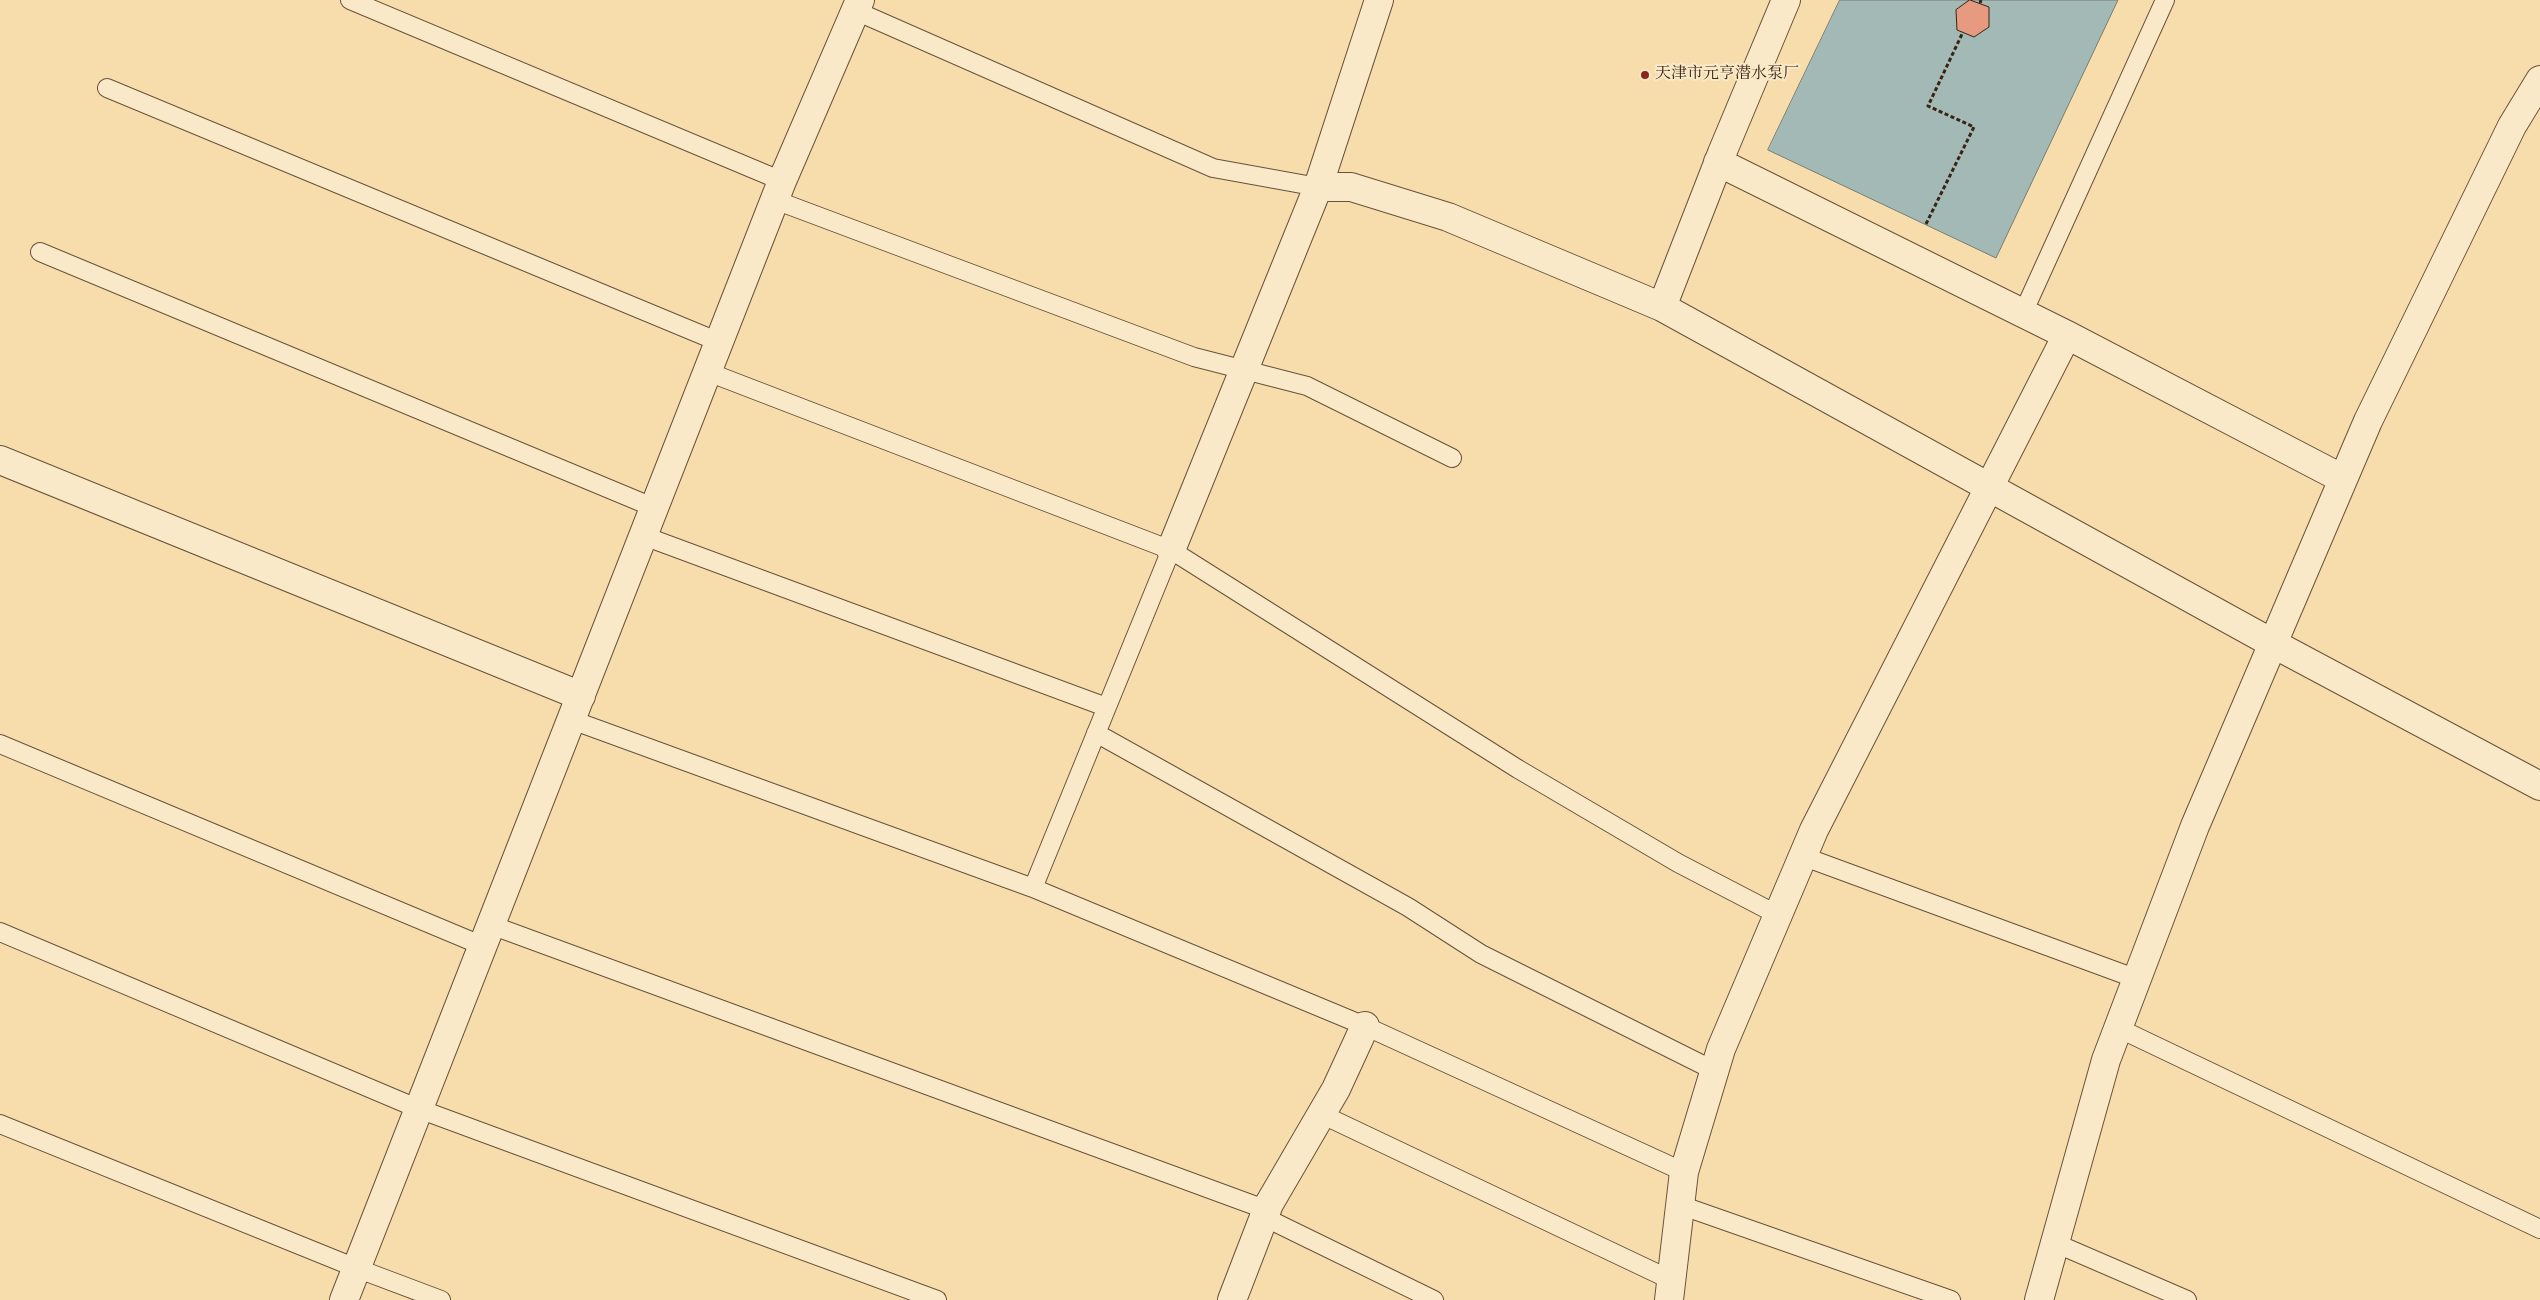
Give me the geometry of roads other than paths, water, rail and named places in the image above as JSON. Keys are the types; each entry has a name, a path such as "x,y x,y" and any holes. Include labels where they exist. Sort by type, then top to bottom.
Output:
{"street":[{"path":"1662,307 1718,162 1786,0"},
{"path":"1171,550 1245,372 1318,187 1370,3"},
{"path":"344,1300 779,191 858,5"},
{"path":"2039,1300 2106,1060 2196,826 2272,643 2368,421 2512,126 2540,80"},
{"path":"1718,162 2067,335 2343,479"},
{"path":"1318,187 1351,187 1448,217 1662,307 2272,643 2540,786"},
{"path":"1670,1290 1684,1172 1721,1049 1802,856 1988,487 2067,335"},
{"path":"0,460 576,708"},
{"path":"1232,1300 1266,1214 1336,1089 1365,1026"}],"lane":[{"path":"350,0 779,191 1184,354 1245,372 1307,386 1452,458"},
{"path":"2023,313 2165,0"},
{"path":"858,5 1213,168 1318,187"},
{"path":"107,88 720,342"},
{"path":"40,252 655,508"},
{"path":"708,372 1171,550 1518,769 1678,863 1778,915"},
{"path":"644,536 1106,707"},
{"path":"1033,888 1171,550"},
{"path":"576,708 1033,888 1365,1026 1684,1172"},
{"path":"1096,733 1408,907 1481,954 1715,1071"},
{"path":"0,744 487,936 1266,1214 1434,1300"},
{"path":"1802,856 2137,979"},
{"path":"0,932 419,1109 937,1300"},
{"path":"2118,1028 2540,1229"},
{"path":"1321,1114 1670,1290"},
{"path":"0,1124 356,1268 441,1300"},
{"path":"1680,1205 1951,1300"},
{"path":"2055,1243 2187,1300"}],"water":[{"path":"1840,0 2118,0 1996,258 1768,150"}],"place":[{"name":"天津市元亨潜水泵厂","path":"1645,75"}]}
